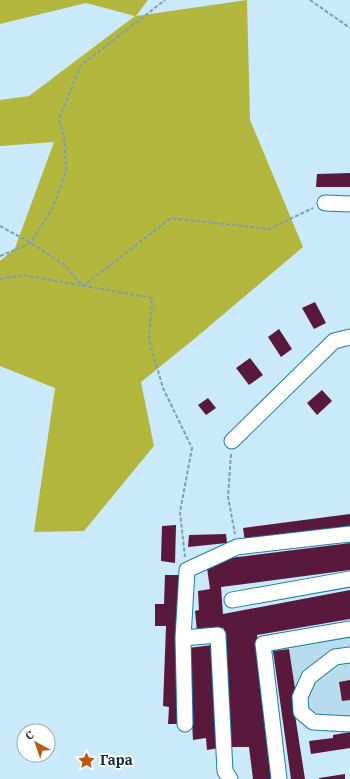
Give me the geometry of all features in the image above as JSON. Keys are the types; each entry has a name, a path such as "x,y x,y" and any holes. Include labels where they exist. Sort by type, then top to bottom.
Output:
{"street":[{"path":"325,203 350,204"},
{"path":"232,441 334,341 350,337"},
{"path":"184,724 183,638 187,570 237,547 350,534"},
{"path":"232,600 350,579"},
{"path":"279,779 263,644 350,629"},
{"path":"183,638 218,635 225,771 230,779"},
{"path":"350,655 334,657 309,677 300,697 301,712 313,722 350,724"}],"path":[{"path":"0,256 32,243 53,207 66,171 65,143 60,118 81,65 165,0"},
{"path":"310,0 350,28"},
{"path":"83,286 171,218 269,229 325,203"},
{"path":"0,226 32,243 63,264 83,286"},
{"path":"0,279 23,275 152,298 149,340 163,388 192,448 180,512 187,570"},
{"path":"232,441 228,497 237,547"}],"shaded area":[{"path":"0,0 148,0 136,16 247,0 250,120 303,247 141,382 154,446 84,531 34,532 55,388 0,366 0,261 15,248 54,142 0,146 0,100 29,96 135,16 86,3 0,24"},
{"path":"350,638 350,732 304,729 292,696 296,694 289,649"}],"building":[{"path":"350,173 350,187 316,187 317,174"},
{"path":"315,302 326,323 314,329 302,308"},
{"path":"279,329 292,349 281,357 268,337"},
{"path":"250,358 263,375 249,385 236,368"},
{"path":"322,390 332,401 317,415 307,403"},
{"path":"208,398 216,408 206,415 198,405"},
{"path":"350,514 350,527 245,542 243,528"},
{"path":"176,525 175,563 161,561 162,526"},
{"path":"226,534 227,543 188,547 189,535"},
{"path":"350,543 350,570 221,587 223,614 350,590 350,619 257,635 271,779 253,779 249,747 229,747 224,628 197,632 195,611 199,610 198,591 210,589 206,561"},
{"path":"165,575 182,575 177,724 168,724 169,707 163,706 166,626 155,626 155,604 164,604"},
{"path":"213,645 219,748 207,750 206,738 193,740 188,648"},
{"path":"289,649 296,695 292,696 305,779 291,779 273,651"},
{"path":"350,680 350,700 342,701 339,682"},
{"path":"350,732 350,748 311,754 309,741 333,738 333,735"},
{"path":"345,774 345,779 319,779 319,778"}],"place":[{"name":"Гара","path":"87,760"}]}
